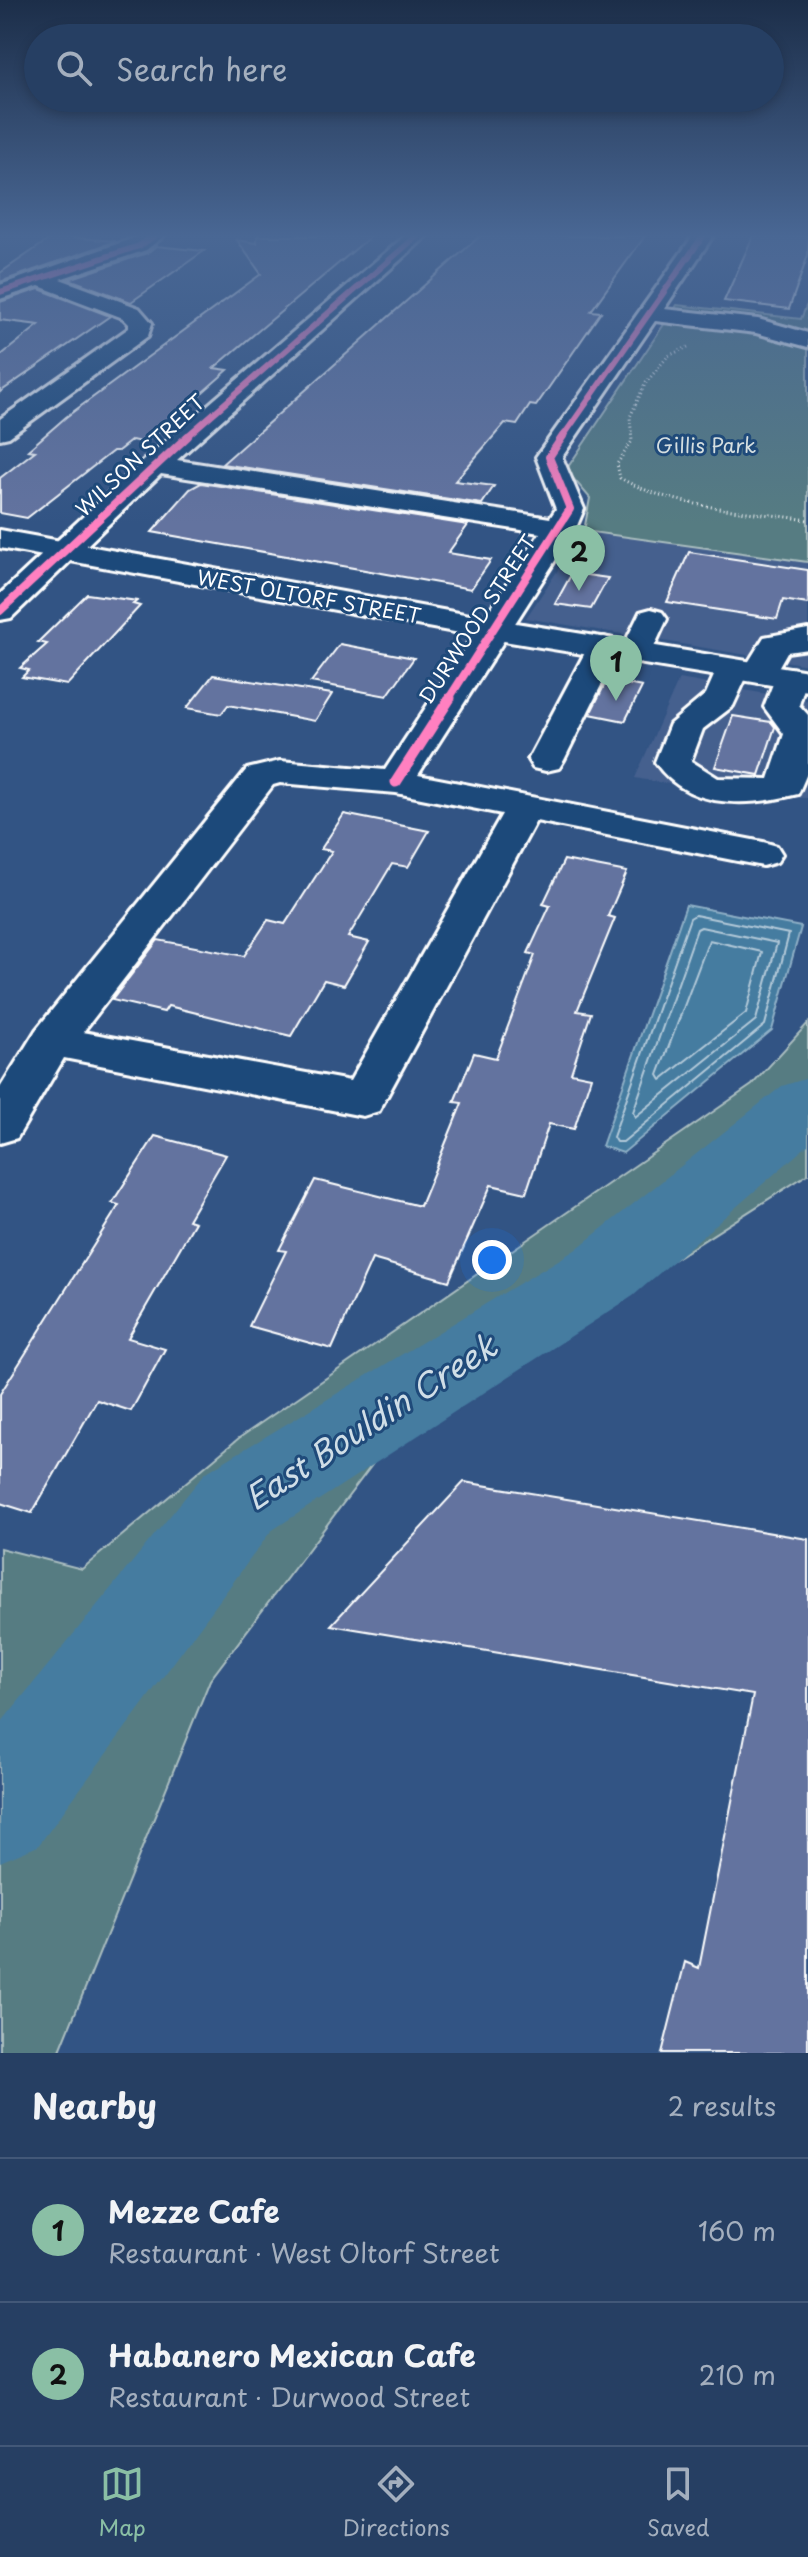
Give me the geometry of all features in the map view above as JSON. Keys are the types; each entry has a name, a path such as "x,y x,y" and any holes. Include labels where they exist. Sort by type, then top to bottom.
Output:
{"street":[{"path":"0,431 139,332"},
{"name":"WILSON STREET","path":"0,611 155,465 307,332"},
{"name":"DURWOOD STREET","path":"396,782 492,629 561,528 570,509 549,457 638,332"},
{"path":"155,465 561,528"},
{"name":"WEST OLTORF STREET","path":"0,539 492,629 772,675"},
{"path":"546,760 620,650 651,619"},
{"path":"772,675 721,699 687,724 673,762 678,771 700,783 752,792 785,786 799,778 804,729 781,707 772,675 775,644 808,639"},
{"path":"0,1126 52,1041 253,782 280,772 396,782 763,854"},
{"path":"52,1041 363,1100 525,806"}],"path":[{"path":"690,346 665,355 648,382 629,420 632,441 617,464 620,478 634,488 659,494 808,520"}],"shaded area":[{"path":"584,531 808,562 808,665 526,618"},
{"path":"679,679 808,701 808,798 744,797 635,778"}],"green space":[{"name":"Gillis Park","path":"659,332 808,332 808,562 584,531 590,498 566,470"},
{"path":"808,1023 808,1174 458,1397 375,1461 210,1680 59,2053 0,2053 0,1548 82,1569 239,1438 752,1085"}],"water":[{"path":"686,905 801,927 772,1030 623,1153 602,1146"}],"building":[{"path":"30,332 87,332 0,392 0,356"},
{"path":"182,332 257,332 214,368 228,370 145,443 132,440 118,451 113,451 27,518 0,513 0,478 35,451 28,450 66,417"},
{"path":"372,332 587,332 536,406 530,405 517,425 505,423 455,481 494,486 482,504 222,464"},
{"path":"201,483 468,525 448,553 491,560 471,589 152,532 190,489"},
{"path":"689,552 808,570 808,604 783,600 777,619 667,602"},
{"path":"572,573 608,578 591,609 555,604"},
{"path":"87,594 137,601 133,604 140,606 67,685 22,677 29,670 20,668 47,644 38,642"},
{"path":"340,644 414,658 387,696 311,682"},
{"path":"213,675 332,694 315,721 228,705 221,714 187,708"},
{"path":"607,680 642,687 625,721 590,714"},
{"path":"733,716 771,722 775,727 759,775 715,767"},
{"path":"344,814 429,831 408,867 392,864 348,937 369,942 344,985 324,980 291,1036 168,1006 164,1012 112,1000 158,940 244,956 268,920 285,924 332,851 321,849"},
{"path":"564,860 627,872 608,916 615,918 577,1011 591,1013 571,1073 591,1077 574,1129 549,1124 526,1193 491,1185 449,1281 372,1259 332,1349 249,1326 286,1251 279,1250 315,1180 420,1206 462,1103 454,1102 474,1053 496,1058 535,955 528,953 550,906 543,904"},
{"path":"155,1136 226,1155 188,1220 195,1222 128,1338 165,1349 131,1411 97,1400 32,1513 0,1503 0,1394 119,1205 112,1203"},
{"path":"464,1482 808,1539 808,2053 662,2053 685,1962 699,1968 753,1695 331,1625"}],"waterway":[{"name":"East Bouldin Creek","path":"0,1808 238,1502 604,1273 808,1104"}],"cycle path":[{"path":"0,611 155,465 307,332"},
{"path":"396,782 570,509 549,457 636,332"}],"place":[{"name":"Habanero Mexican Cafe","path":"579,591"},
{"name":"Mezze Cafe","path":"616,701"}]}
